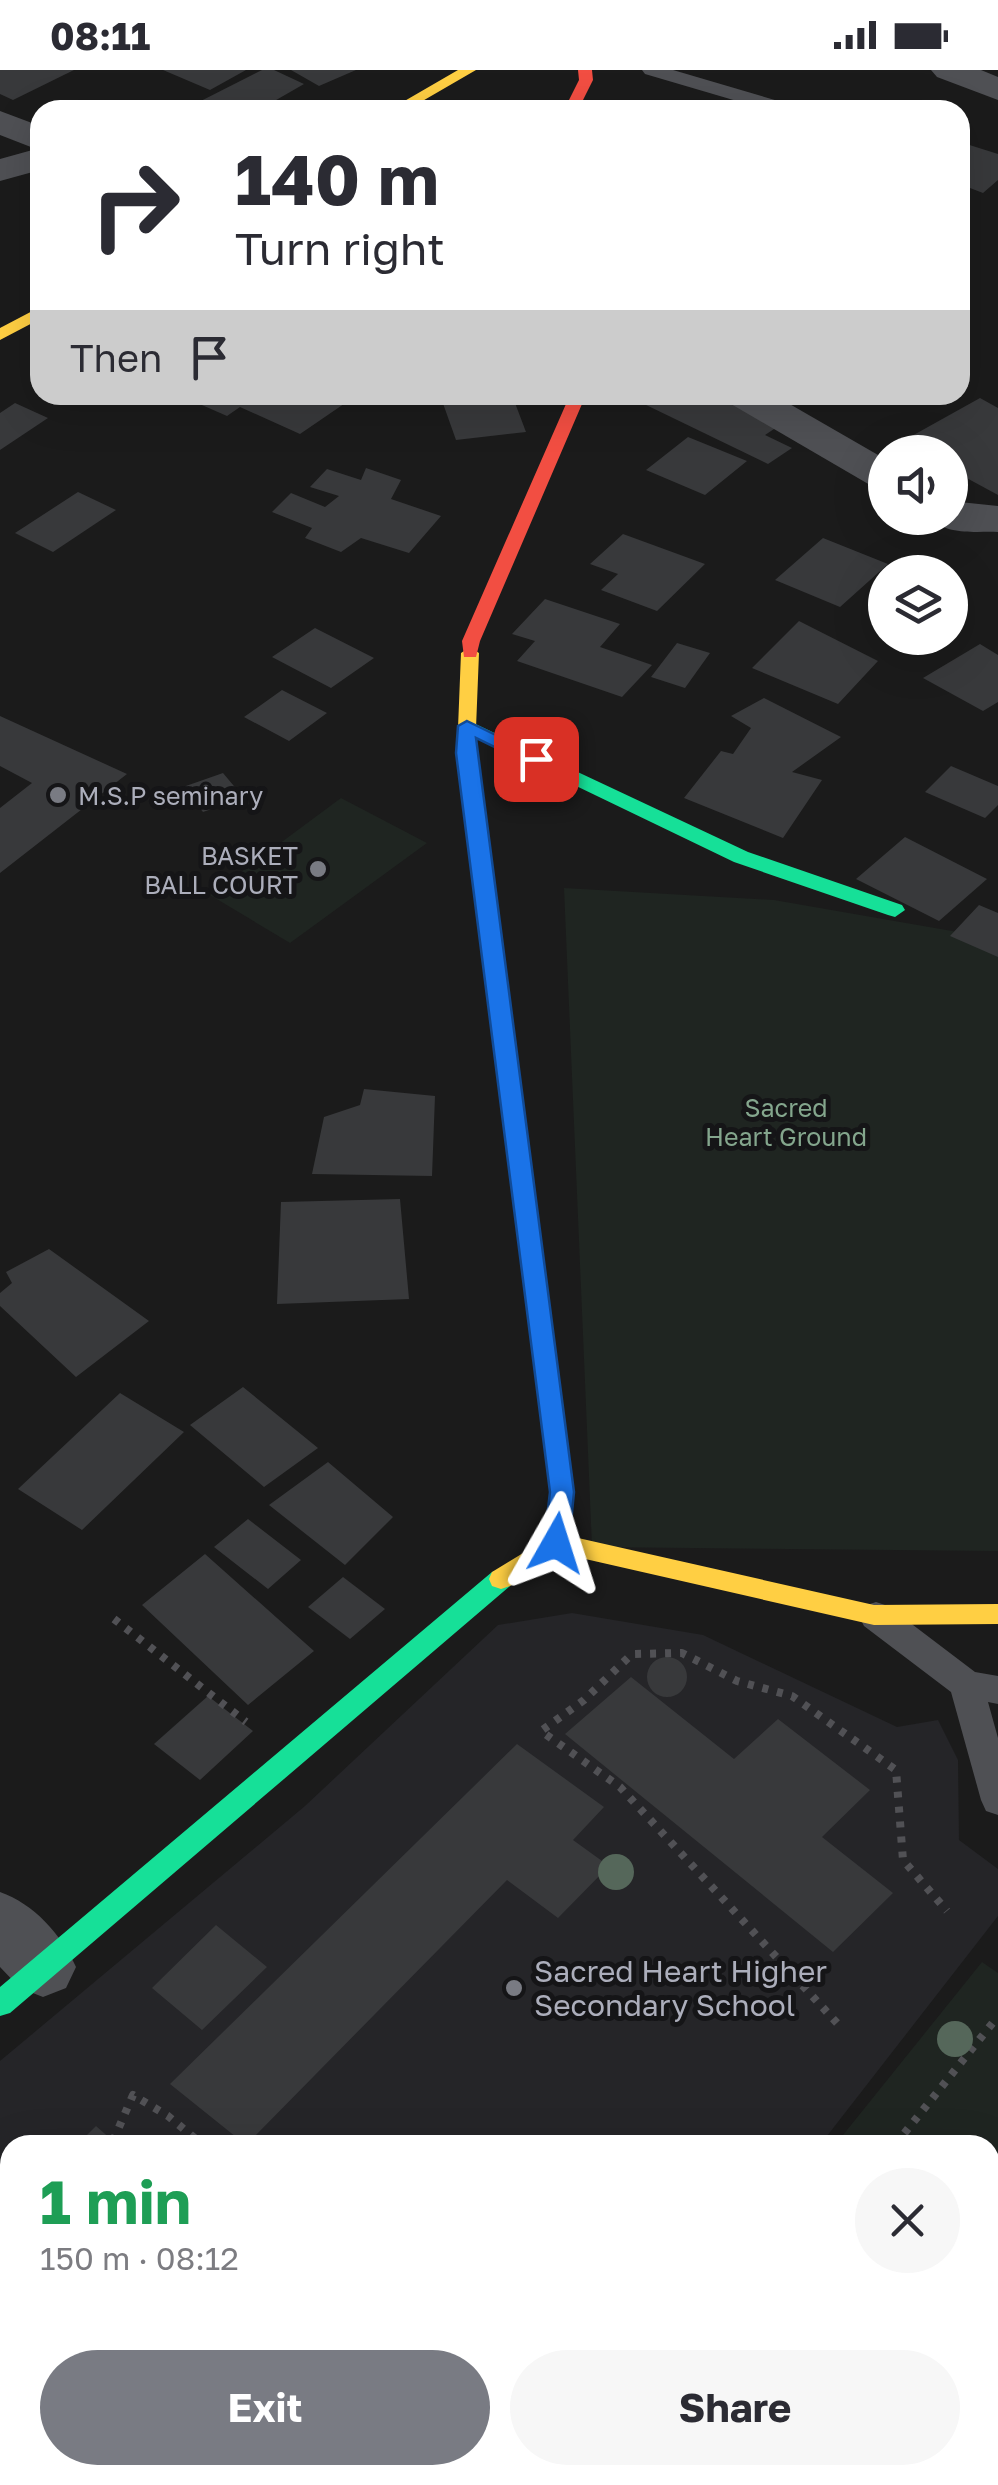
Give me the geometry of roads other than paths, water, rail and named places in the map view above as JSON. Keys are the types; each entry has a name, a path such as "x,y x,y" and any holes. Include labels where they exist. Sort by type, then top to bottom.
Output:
{"street":[{"path":"414,100 469,70"},
{"path":"575,100 586,80 585,70"},
{"path":"950,70 998,89"},
{"path":"0,122 30,135"},
{"path":"0,170 30,162"},
{"path":"0,335 30,318"},
{"path":"556,1543 562,1492 466,753 471,641 574,405"},
{"path":"763,405 868,466"},
{"path":"968,519 998,520"},
{"path":"467,726 741,857 896,910"},
{"path":"14,1964 291,1756 507,1574 556,1543 874,1615 998,1614"}],"lane":[{"path":"652,70 754,100"},
{"path":"874,1615 982,1687 998,1800"}],"place":[{"name":"M.S.P seminary","path":"58,795"},
{"name":"BASKET BALL COURT","path":"318,869"},
{"name":"Sacred Heart Higher Secondary School","path":"514,1988"}],"park label":[{"name":"Sacred Heart Ground","path":"786,1122"}]}
